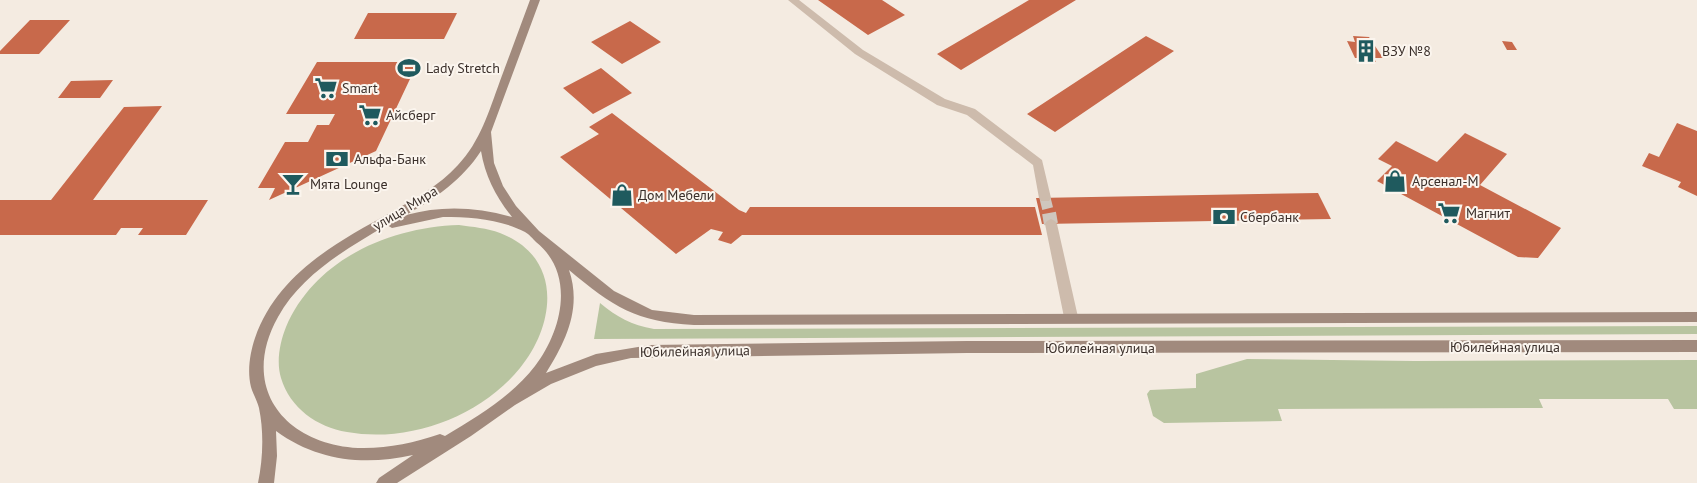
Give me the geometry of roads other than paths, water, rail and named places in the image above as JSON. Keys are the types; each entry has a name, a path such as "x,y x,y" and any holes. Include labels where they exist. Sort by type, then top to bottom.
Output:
{"main road":[{"name":"улица Мира","path":"487,419 456,435 423,447 389,454 356,455 326,450 300,440 279,425 266,407 258,385 256,370 261,338 272,314 288,291 308,271 356,237 425,198 444,185 464,166 488,129 534,0"},
{"name":"улица Мира","path":"384,483 487,419 514,399 536,376 553,352 564,327 568,304 567,282 560,263 549,246 509,206 493,179 486,150 488,129"},
{"name":"улица Мира","path":"356,237 411,217 465,212 490,215 513,222 533,232"},
{"path":"549,246 616,298 651,315 672,319 1697,316"},
{"name":"Юбилейная улица","path":"514,399 537,383 575,366 604,356 650,351 966,347 1697,346"},
{"name":"улица Мира","path":"266,407 269,453 266,483"}],"street":[{"path":"793,0 859,52 941,102 971,112 1038,162 1045,198"},
{"path":"1051,224 1071,317"}],"tunnel":[{"path":"1045,198 1049,214"},
{"path":"1049,213 1051,224"}],"place":[{"name":"ВЗУ №8","path":"1366,51"},
{"name":"Lady Stretch","path":"409,68"},
{"name":"Smart","path":"326,88"},
{"name":"Айсберг","path":"370,115"},
{"name":"Альфа-Банк","path":"337,159"},
{"name":"Арсенал-М","path":"1395,181"},
{"name":"Мята Lounge","path":"293,184"},
{"name":"Дом Мебели","path":"622,195"},
{"name":"Магнит","path":"1449,213"},
{"name":"Сбербанк","path":"1224,217"}]}
